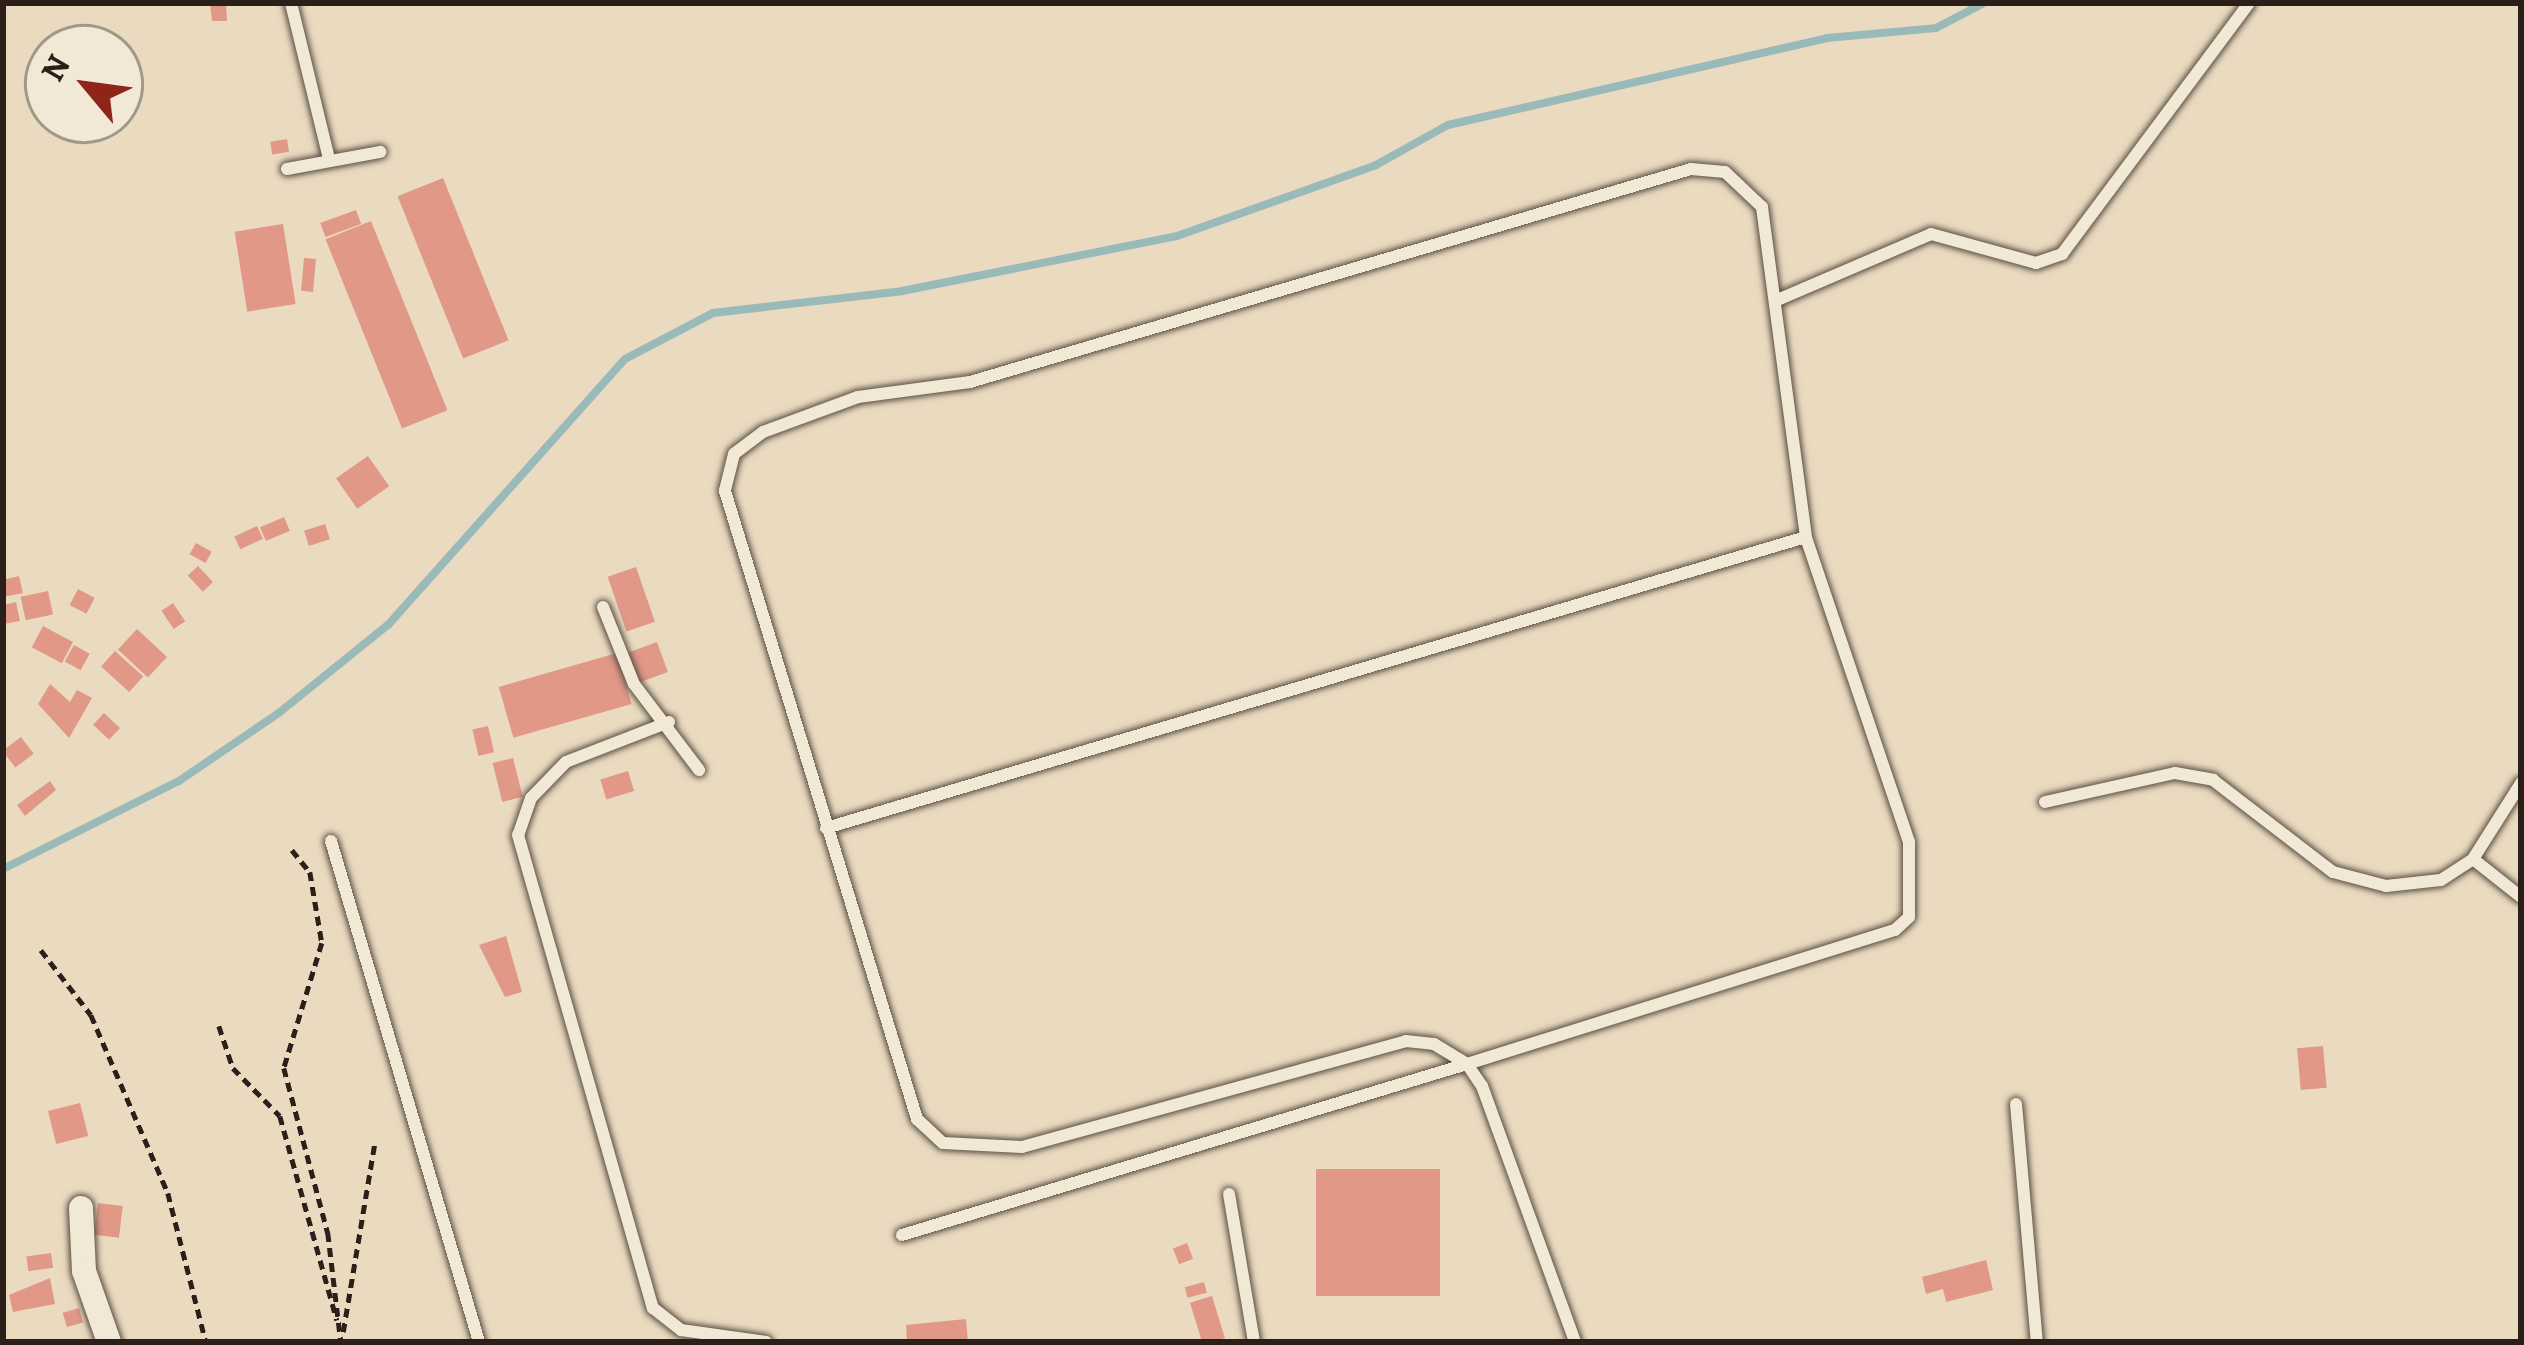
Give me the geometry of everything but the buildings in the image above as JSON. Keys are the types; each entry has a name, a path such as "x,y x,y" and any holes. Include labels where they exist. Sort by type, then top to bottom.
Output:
{"street":[{"path":"81,1208 84,1271 109,1342"}],"lane":[{"path":"291,3 328,159"},
{"path":"1775,301 1930,234 2036,262 2062,254 2249,3"},
{"path":"287,169 380,152"},
{"path":"902,1235 1467,1064 1909,917 1909,842 1806,537 1775,301 1750,185 1691,169 970,382 858,398 763,431 734,454 725,491 917,1120 944,1143 1022,1147 1406,1042 1467,1064 1526,1184 1575,1342"},
{"path":"826,828 1806,537"},
{"path":"603,607 634,684 669,722 699,770"},
{"path":"669,722 566,761 531,798 518,835 653,1308 681,1330 766,1342"},
{"path":"2045,802 2175,772 2213,780 2333,872 2386,886 2441,880 2474,860 2521,783"},
{"path":"331,842 478,1342"},
{"path":"2474,860 2521,897"},
{"path":"2016,1104 2037,1342"},
{"path":"1229,1194 1254,1342"}],"path":[{"path":"292,850 310,872 322,944 284,1068 328,1233 341,1340"},
{"path":"41,950 92,1015 168,1193 206,1342"},
{"path":"219,1026 233,1068 280,1116 341,1340"},
{"path":"341,1340 375,1141"}],"waterway":[{"path":"3,869 179,781 280,712 388,625 625,359 713,313 902,291 1177,236 1376,165 1448,125 1827,38 1936,28 1984,3"}]}
